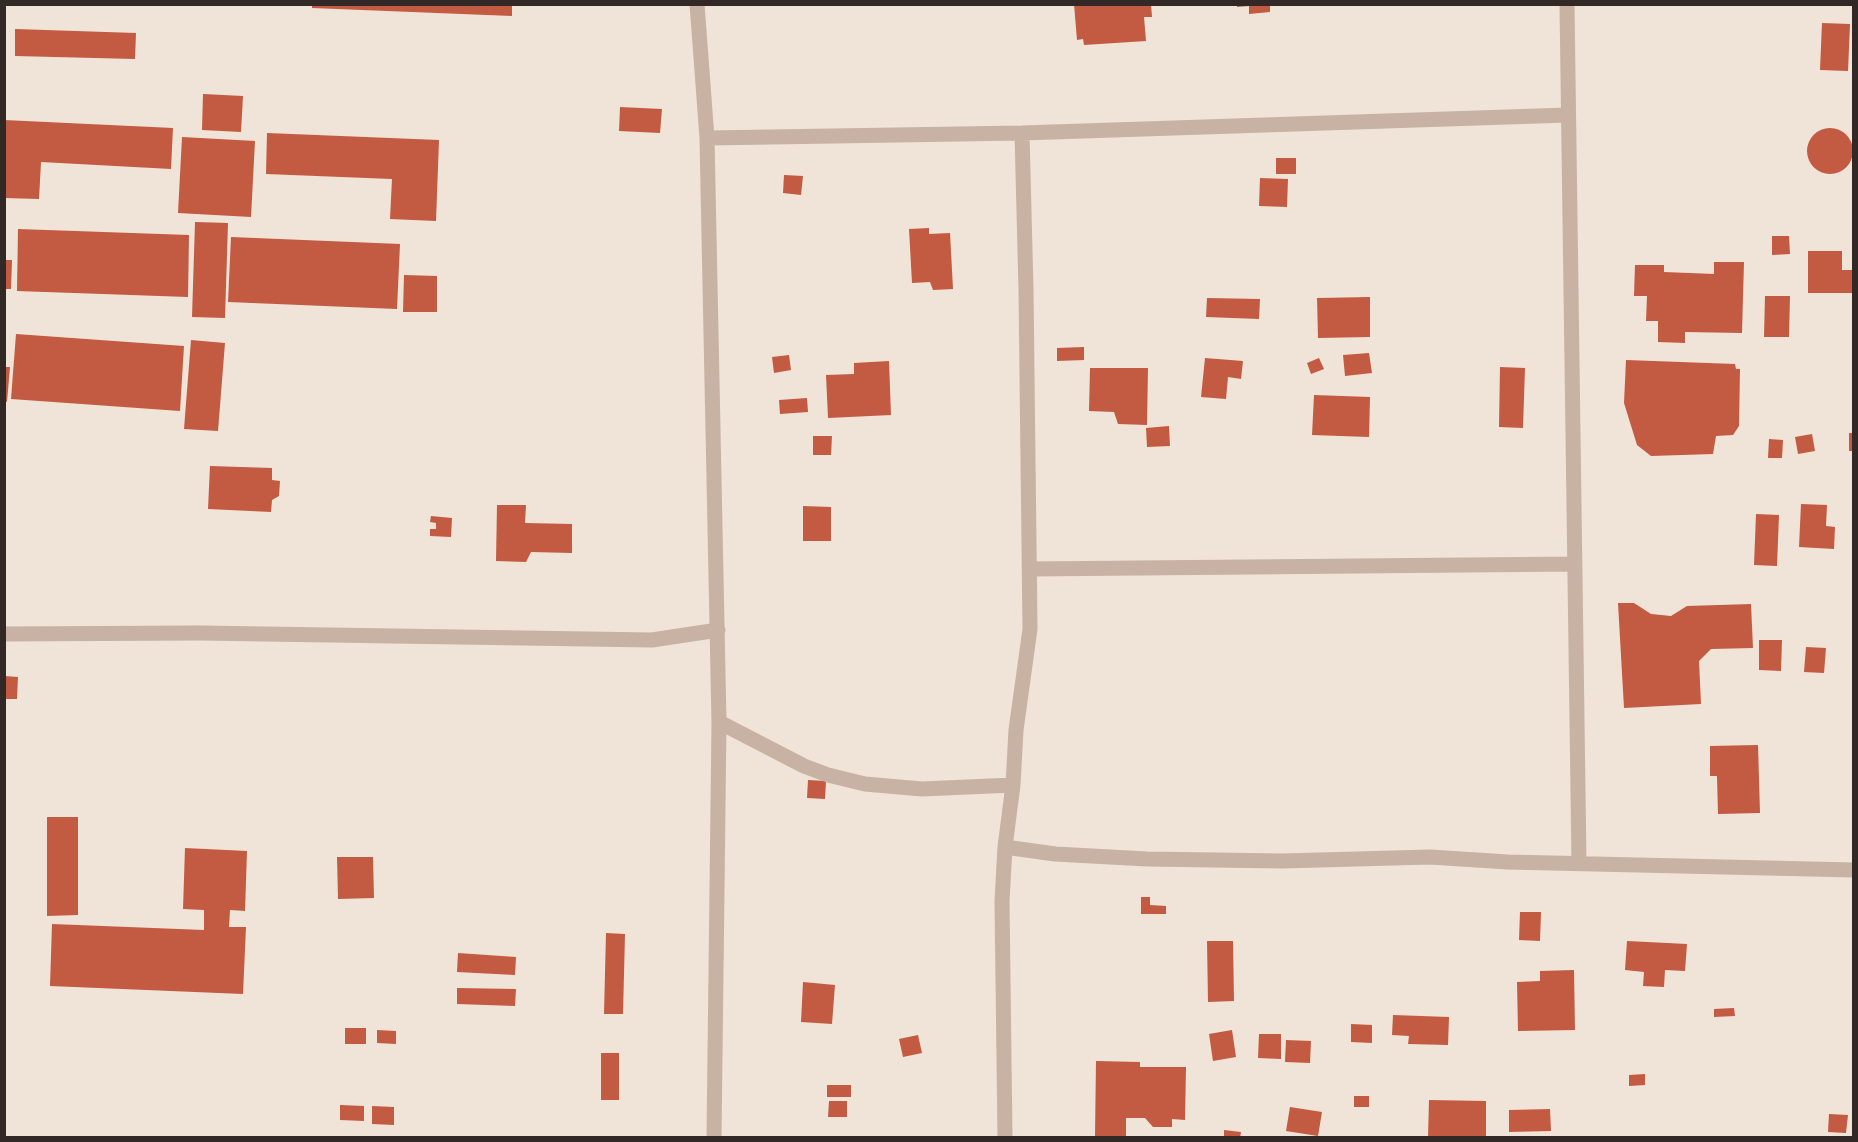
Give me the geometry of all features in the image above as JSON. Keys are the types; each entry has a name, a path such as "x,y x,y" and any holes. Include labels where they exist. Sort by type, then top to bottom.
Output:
{"street":[{"path":"697,4 707,138 719,722 714,1137"},
{"path":"1567,4 1579,863"},
{"path":"707,138 1022,133 1569,115"},
{"path":"1005,1137 1002,901 1016,730 1030,629 1022,133"},
{"path":"1030,569 1575,564"},
{"path":"4,634 200,633 652,640 717,630"},
{"path":"719,722 804,766 828,775 865,784 922,789 1013,785"},
{"path":"1005,847 1055,854 1147,859 1282,861 1430,857 1508,862 1854,870"}],"building":[{"path":"312,4 512,4 512,16 312,8"},
{"path":"1074,4 1151,4 1152,17 1144,17 1146,41 1084,45 1083,39 1077,40"},
{"path":"1237,4 1270,4 1270,12 1249,14 1249,6 1237,7"},
{"path":"1822,23 1850,24 1848,71 1820,70"},
{"path":"15,29 136,33 135,59 15,56"},
{"path":"203,94 243,96 241,132 202,130"},
{"path":"620,107 662,109 660,133 619,131"},
{"path":"4,120 173,128 171,169 41,162 39,199 4,198"},
{"path":"1835,128 1847,134 1852,142 1852,160 1847,168 1839,173 1825,174 1817,171 1810,164 1807,146 1810,138 1817,131"},
{"path":"267,133 439,140 436,221 390,219 392,179 266,174"},
{"path":"182,137 255,141 251,217 178,213"},
{"path":"1276,158 1296,158 1296,174 1276,174"},
{"path":"784,175 803,176 801,195 783,193"},
{"path":"1260,178 1288,179 1287,207 1259,206"},
{"path":"195,222 228,223 225,318 192,317"},
{"path":"929,228 929,234 950,233 953,289 933,290 930,282 912,283 909,229"},
{"path":"18,229 189,235 188,297 17,291"},
{"path":"1772,236 1789,236 1790,254 1772,255"},
{"path":"231,237 400,244 397,309 228,302"},
{"path":"1808,251 1842,251 1842,270 1854,270 1853,293 1808,293"},
{"path":"4,260 12,260 11,289 4,289"},
{"path":"1714,262 1744,262 1742,333 1685,332 1685,343 1658,342 1658,321 1646,321 1647,296 1634,296 1635,265 1664,265 1664,272 1714,274"},
{"path":"404,275 437,276 437,312 403,312"},
{"path":"1765,296 1790,296 1789,337 1764,337"},
{"path":"1370,297 1370,337 1318,338 1317,298"},
{"path":"1207,298 1260,299 1259,319 1206,317"},
{"path":"16,334 184,346 180,411 11,399"},
{"path":"191,340 225,343 218,431 184,429"},
{"path":"1084,347 1084,360 1057,361 1057,348"},
{"path":"1369,353 1372,373 1345,376 1343,355"},
{"path":"789,355 791,370 774,373 772,357"},
{"path":"1205,358 1243,361 1241,379 1228,377 1226,399 1201,397"},
{"path":"1319,358 1324,369 1311,374 1307,363"},
{"path":"1626,360 1735,364 1736,369 1740,369 1739,426 1733,435 1716,436 1713,454 1651,456 1637,445 1624,403"},
{"path":"889,361 891,415 828,418 826,375 854,374 854,363"},
{"path":"4,367 10,367 7,402 4,401"},
{"path":"1500,367 1525,368 1523,428 1499,427"},
{"path":"1090,368 1148,368 1147,425 1118,424 1114,412 1089,411"},
{"path":"1314,395 1370,397 1369,437 1312,435"},
{"path":"807,398 808,412 780,414 779,400"},
{"path":"1169,426 1170,446 1147,447 1146,428"},
{"path":"1849,433 1854,433 1854,451 1849,451"},
{"path":"1812,434 1815,451 1798,454 1795,437"},
{"path":"813,436 832,436 831,455 813,455"},
{"path":"1769,439 1783,440 1782,458 1768,458"},
{"path":"210,466 272,468 272,480 280,481 279,496 272,500 271,512 208,509"},
{"path":"1801,504 1827,505 1826,526 1835,527 1834,549 1799,547"},
{"path":"497,505 526,505 525,523 572,524 572,553 531,552 526,562 496,561"},
{"path":"803,506 831,507 831,541 803,541"},
{"path":"1756,514 1779,515 1777,566 1754,565"},
{"path":"431,516 452,518 451,537 430,536 430,529 436,529 436,523 430,522"},
{"path":"1618,603 1634,603 1651,614 1671,616 1687,606 1751,604 1753,648 1711,649 1699,661 1701,704 1624,708"},
{"path":"1759,640 1782,640 1781,671 1759,670"},
{"path":"1806,647 1826,648 1824,673 1804,672"},
{"path":"4,676 18,677 17,699 4,699"},
{"path":"1758,745 1760,813 1718,814 1717,776 1710,776 1710,746"},
{"path":"808,780 826,781 825,799 807,798"},
{"path":"47,817 78,817 78,915 47,916"},
{"path":"185,848 247,851 245,911 230,910 229,927 246,927 243,994 50,986 52,924 204,930 204,910 183,909"},
{"path":"337,857 373,857 374,898 338,899"},
{"path":"1141,897 1150,897 1150,905 1166,906 1166,914 1141,914"},
{"path":"1520,912 1541,912 1540,941 1519,940"},
{"path":"606,933 625,934 623,1014 604,1014"},
{"path":"1207,941 1233,941 1234,1001 1208,1002"},
{"path":"1627,941 1687,944 1685,971 1665,970 1664,987 1643,986 1644,972 1625,970"},
{"path":"458,953 516,957 515,975 457,972"},
{"path":"1574,970 1575,1030 1518,1031 1517,982 1540,981 1540,971"},
{"path":"803,982 835,985 832,1024 801,1022"},
{"path":"457,988 516,989 515,1006 457,1004"},
{"path":"1734,1008 1735,1016 1714,1017 1714,1009"},
{"path":"1393,1015 1449,1017 1448,1045 1408,1044 1409,1036 1392,1035"},
{"path":"1351,1024 1372,1025 1372,1043 1351,1042"},
{"path":"345,1028 366,1028 366,1044 345,1044"},
{"path":"377,1030 396,1031 396,1044 377,1043"},
{"path":"1232,1030 1236,1057 1213,1061 1209,1034"},
{"path":"1259,1034 1281,1034 1281,1059 1258,1058"},
{"path":"918,1035 922,1053 903,1057 899,1039"},
{"path":"1286,1040 1311,1041 1310,1063 1285,1062"},
{"path":"601,1053 619,1053 619,1100 601,1100"},
{"path":"1096,1061 1140,1062 1140,1067 1186,1067 1185,1120 1172,1119 1172,1127 1153,1127 1145,1118 1126,1118 1126,1136 1095,1136"},
{"path":"1645,1074 1645,1085 1629,1086 1629,1075"},
{"path":"827,1085 851,1085 851,1097 827,1097"},
{"path":"1354,1096 1369,1096 1369,1107 1354,1107"},
{"path":"1429,1100 1486,1101 1486,1138 1428,1138"},
{"path":"829,1101 847,1101 847,1117 828,1117"},
{"path":"340,1105 364,1106 364,1121 340,1120"},
{"path":"372,1106 394,1107 394,1125 372,1124"},
{"path":"1290,1107 1322,1112 1318,1136 1286,1131"},
{"path":"1550,1109 1551,1131 1509,1132 1509,1110"},
{"path":"1829,1114 1848,1115 1846,1133 1828,1132"},
{"path":"1224,1130 1241,1132 1240,1138 1224,1138"}]}
